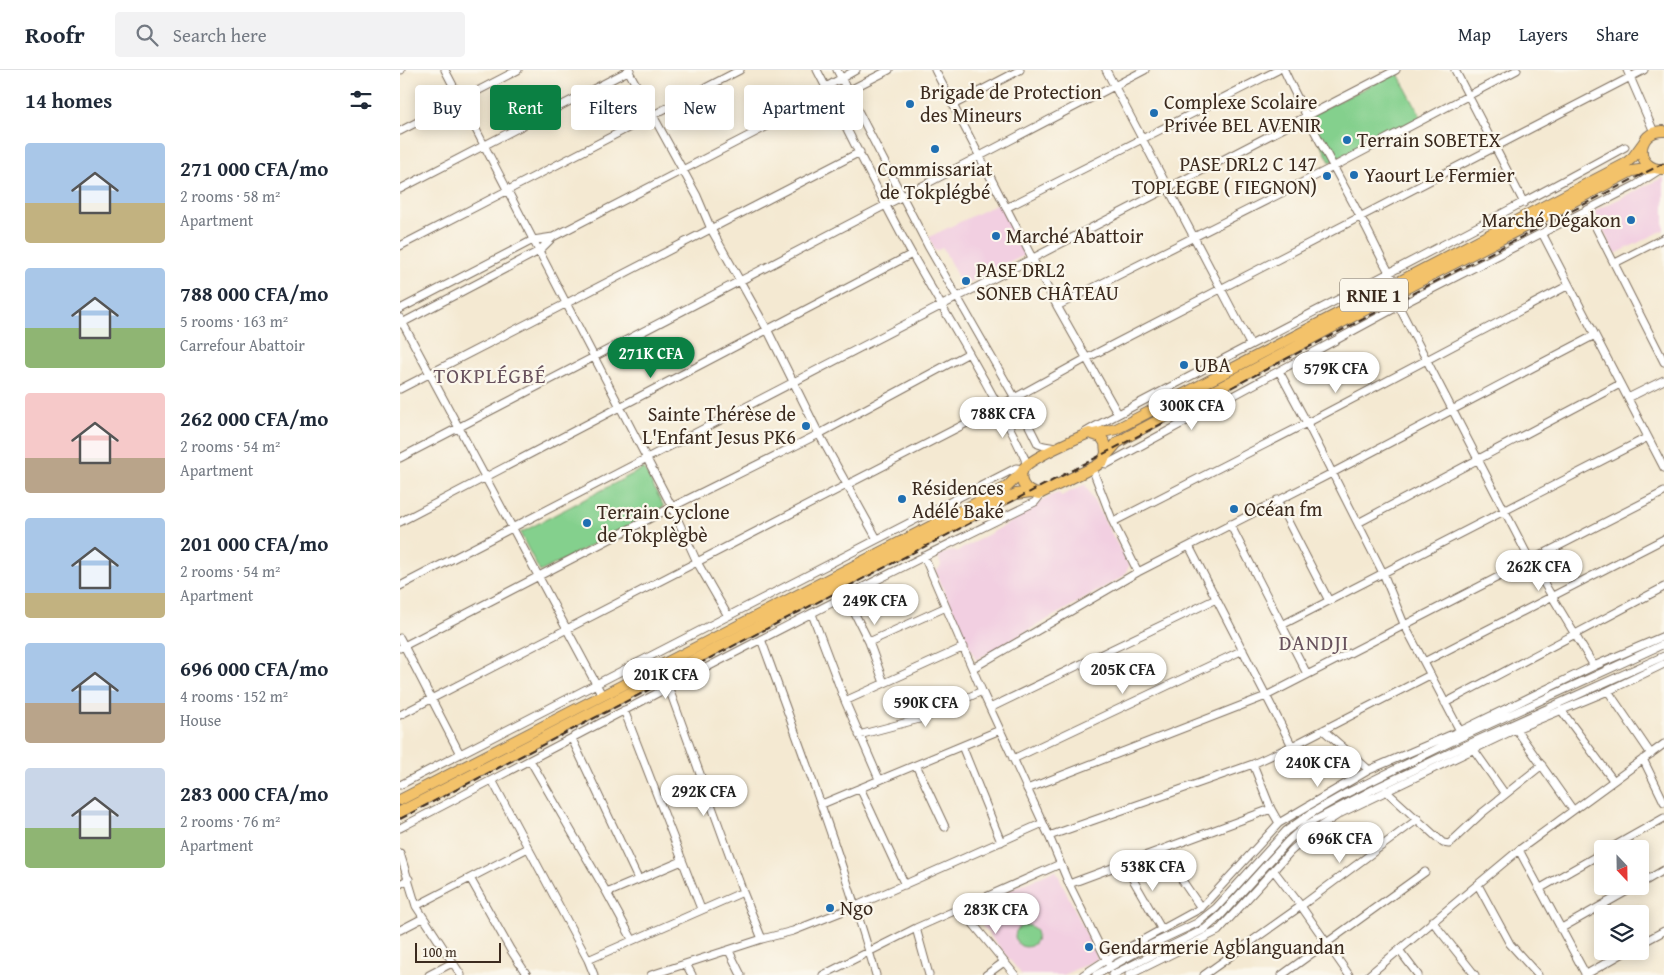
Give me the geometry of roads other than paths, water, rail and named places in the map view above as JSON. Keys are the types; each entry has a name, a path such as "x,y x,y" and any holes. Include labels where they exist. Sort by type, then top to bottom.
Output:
{"highway":[{"name":"RNIE 1","path":"400,812 604,700 1007,487 1024,469 1056,448 1090,433 1094,434 1116,429 1624,164 1633,157 1648,136 1659,131"},
{"path":"1644,142 1642,149 1643,157 1647,164 1660,169"},
{"name":"RNIE 1","path":"400,800 1010,497 1037,493 1099,463 1117,443 1127,437 1393,295 1632,171 1660,169"},
{"path":"1094,434 1101,437 1106,448 1099,463"},
{"path":"1024,469 1023,483 1028,491 1037,493"}],"street":[{"path":"445,70 452,85"},
{"path":"480,90 518,70"},
{"path":"400,189 629,70 636,85"},
{"path":"655,114 740,70"},
{"path":"817,70 825,85"},
{"path":"837,70 844,85"},
{"path":"829,85 856,70"},
{"path":"861,85 889,70"},
{"path":"935,70 1057,306 1118,414"},
{"path":"953,104 1020,70"},
{"path":"1106,70 1250,344"},
{"path":"400,458 1146,70"},
{"path":"1006,208 1278,70"},
{"path":"1284,70 1332,167 1361,217 1388,272 1396,283"},
{"path":"400,586 1396,70"},
{"path":"1456,70 1524,203"},
{"path":"1057,306 1332,167 1517,70"},
{"path":"400,714 998,407 1087,358 1495,147 1629,73 1644,70"},
{"path":"1629,73 1659,131"},
{"path":"863,121 928,246 1038,444 1056,448"},
{"path":"655,122 697,196 711,229 768,331 819,434 877,539"},
{"path":"400,131 415,123"},
{"path":"476,130 672,507 697,562 728,616"},
{"path":"400,246 625,130"},
{"path":"612,716 401,321 539,251 553,237 760,130"},
{"path":"400,785 1012,470 1016,468 1024,469 1022,452 969,353 912,254 848,130"},
{"path":"1081,436 1118,414 1250,344 1524,203 1625,147"},
{"path":"400,389 860,152"},
{"path":"1138,572 1113,522 1099,463 1107,464 1399,306 1587,210 1660,169"},
{"path":"1587,210 1664,362"},
{"path":"1542,233 1664,468"},
{"path":"400,309 533,240 553,237"},
{"path":"1615,263 1663,239"},
{"path":"400,522 912,254"},
{"path":"1113,522 1569,285"},
{"path":"1393,295 1530,560 1594,666"},
{"path":"973,668 1138,572 1595,336"},
{"path":"402,647 672,507 819,434 969,353"},
{"path":"1279,371 1307,422 1383,573 1404,624 1460,730"},
{"path":"1628,398 1664,380"},
{"path":"1358,523 1477,458 1620,384"},
{"path":"1282,625 1648,437"},
{"path":"1028,790 1266,696 1664,492"},
{"path":"400,828 572,739 668,686 1035,502 1037,493"},
{"path":"1277,500 1329,601"},
{"path":"1230,524 1308,674"},
{"path":"1424,662 1664,539"},
{"path":"1189,546 1292,746"},
{"path":"924,556 982,691 1069,884 1113,974 1205,929 1221,916 1288,841 1306,825 1376,788 1462,747 1664,656"},
{"path":"1445,703 1664,587"},
{"path":"846,596 869,642 884,683"},
{"path":"990,708 1216,599"},
{"path":"869,642 885,633 946,607"},
{"path":"812,614 845,701 879,780"},
{"path":"1096,975 1108,963 1201,908 1279,824 1369,770 1460,730 1594,666 1664,636"},
{"path":"400,638 402,647 460,754"},
{"path":"761,639 822,804 856,906 876,975"},
{"path":"1083,975 1197,923 1216,908 1286,831 1338,798 1457,739 1664,644"},
{"path":"845,701 964,647"},
{"path":"1013,759 1243,650"},
{"path":"1129,975 1218,931 1291,851 1316,829 1341,813 1516,729 1608,691 1664,664"},
{"path":"1049,836 1253,764 1430,675"},
{"path":"668,686 762,939"},
{"path":"859,735 924,718 982,691"},
{"path":"1608,691 1650,754"},
{"path":"624,710 701,909"},
{"path":"1561,710 1613,780"},
{"path":"1516,729 1573,810"},
{"path":"822,804 1000,730"},
{"path":"1323,730 1369,770"},
{"path":"572,739 638,879"},
{"path":"1369,975 1519,850 1664,744"},
{"path":"962,746 1001,842"},
{"path":"1474,750 1505,794"},
{"path":"530,760 632,940"},
{"path":"1643,760 1664,802"},
{"path":"1253,764 1279,824"},
{"path":"916,765 945,827"},
{"path":"1386,791 1444,843 1449,844 1505,794 1542,765"},
{"path":"492,780 588,960 594,975"},
{"path":"860,788 904,884"},
{"path":"1069,884 1271,809"},
{"path":"1626,840 1664,818"},
{"path":"1204,975 1418,819"},
{"path":"651,975 762,939 793,931 856,906 1043,823"},
{"path":"416,906 528,848"},
{"path":"1519,850 1560,930 1586,975 1612,960"},
{"path":"1162,851 1201,908"},
{"path":"400,853 416,906 422,918 461,975"},
{"path":"1539,889 1594,858"},
{"path":"607,893 682,861"},
{"path":"823,975 916,928 1060,864"},
{"path":"1124,864 1162,930"},
{"path":"1649,879 1664,870"},
{"path":"1274,871 1349,975"},
{"path":"1282,975 1425,872"},
{"path":"470,878 514,956 527,975"},
{"path":"400,884 409,879"},
{"path":"1478,885 1510,944 1538,975"},
{"path":"588,960 743,892"},
{"path":"1560,930 1620,895"},
{"path":"961,908 1015,975"},
{"path":"400,930 422,918"},
{"path":"1432,921 1475,975"},
{"path":"916,928 929,975"},
{"path":"1649,939 1664,931"},
{"path":"1400,950 1418,975"},
{"path":"729,951 741,975"},
{"path":"986,975 1004,962"},
{"path":"429,975 452,963"},
{"path":"686,964 692,975"}],"railway":[{"path":"400,819 1664,163"}],"place":[{"name":"Brigade de Protection des Mineurs","path":"910,104"},
{"name":"Complexe Scolaire Privée BEL AVENIR","path":"1154,113"},
{"name":"Terrain SOBETEX","path":"1347,140"},
{"name":"Commissariat de Tokplégbé","path":"935,149"},
{"name":"Yaourt Le Fermier","path":"1354,175"},
{"name":"PASE DRL2 C 147 TOPLEGBE ( FIEGNON)","path":"1327,176"},
{"name":"Marché Dégakon","path":"1631,220"},
{"name":"Marché Abattoir","path":"996,236"},
{"name":"PASE DRL2 SONEB CHÂTEAU","path":"966,281"},
{"name":"UBA","path":"1184,365"},
{"name":"Sainte Thérèse de L'Enfant Jesus PK6","path":"806,426"},
{"name":"Résidences Adélé Baké","path":"902,499"},
{"name":"Océan fm","path":"1234,509"},
{"name":"Terrain Cyclone de Tokplègbè","path":"587,523"},
{"name":"Ngo","path":"830,908"},
{"name":"Gendarmerie Agblanguandan","path":"1089,947"}],"district":[{"name":"TOKPLÉGBÉ","path":"490,376"},
{"name":"DANDJI","path":"1314,643"}]}
